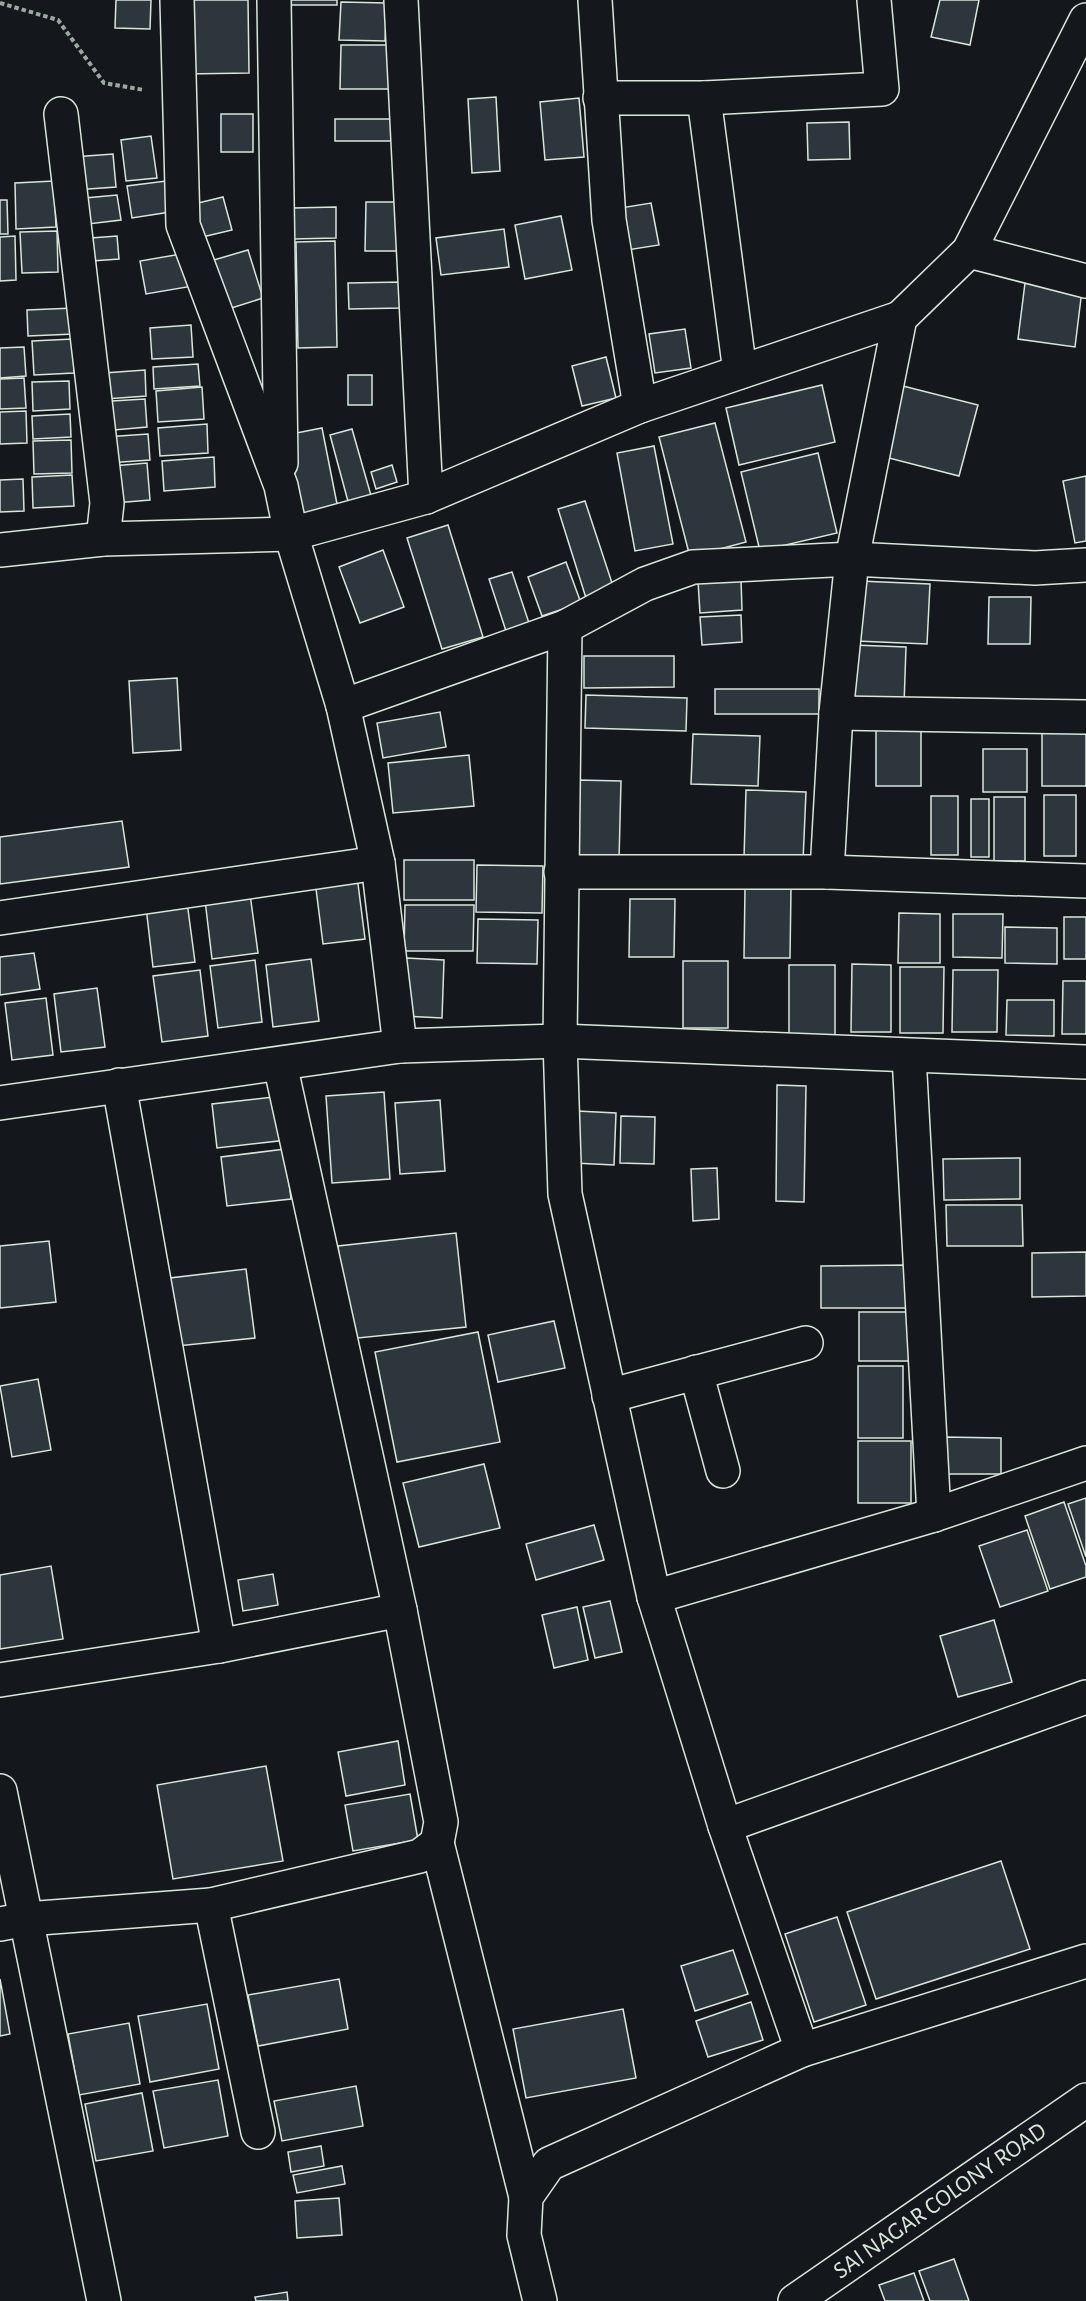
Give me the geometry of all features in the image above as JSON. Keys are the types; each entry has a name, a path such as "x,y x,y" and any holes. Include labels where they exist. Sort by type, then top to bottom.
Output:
{"street":[{"path":"177,0 183,225 281,486 291,534 343,706 378,862 400,1046"},
{"path":"274,0 281,486"},
{"path":"401,0 426,497"},
{"path":"595,0 609,220 640,406"},
{"path":"600,98 704,98 882,89 874,0"},
{"path":"0,550 103,539 291,534 426,497 640,406 900,318 969,251 1076,63 1086,20"},
{"path":"704,98 740,372"},
{"path":"61,114 107,503 103,539"},
{"path":"969,251 1086,281"},
{"path":"827,872 836,712 852,560 900,318"},
{"path":"343,706 566,627 645,584 693,567 852,560 1035,568 1086,565"},
{"path":"566,627 560,1041 566,1194 654,1598 725,1826 802,2050"},
{"path":"836,712 1086,717"},
{"path":"0,918 378,862"},
{"path":"561,872 827,872 1086,881"},
{"path":"0,1102 400,1046 560,1041 1086,1062"},
{"path":"909,1056 934,1515"},
{"path":"280,1064 400,1610 441,1822 437,1843 526,2197 524,2235 540,2301"},
{"path":"119,1085 219,1646"},
{"path":"609,1396 806,1342"},
{"path":"696,1372 723,1471"},
{"path":"654,1598 934,1515 1086,1462"},
{"path":"0,1680 219,1646 400,1610"},
{"path":"725,1826 1086,1696"},
{"path":"0,1791 13,1922 104,2301"},
{"path":"13,1922 211,1905 420,1856 437,1843"},
{"path":"211,1905 258,2132"},
{"path":"526,2197 549,2164 802,2050 1086,1961"},
{"name":"SAI NAGAR COLONY ROAD","path":"795,2301 1086,2100"}],"path":[{"path":"0,3 58,20 104,83 180,97"}],"building":[{"path":"116,0 151,0 150,29 115,28"},
{"path":"185,0 248,0 249,73 186,74"},
{"path":"280,0 337,0 337,5 280,5"},
{"path":"940,0 979,0 970,45 931,37"},
{"path":"341,2 387,3 385,41 339,40"},
{"path":"341,45 393,45 393,89 340,89"},
{"path":"496,97 500,171 472,173 468,99"},
{"path":"579,98 584,157 545,160 540,102"},
{"path":"221,114 253,114 253,152 221,152"},
{"path":"335,119 391,119 391,141 335,141"},
{"path":"849,122 850,159 808,160 807,123"},
{"path":"151,136 157,178 126,181 121,140"},
{"path":"113,154 116,187 75,190 73,157"},
{"path":"54,181 56,227 16,229 15,183"},
{"path":"166,181 170,212 132,218 127,186"},
{"path":"117,195 121,220 88,224 85,198"},
{"path":"223,197 232,230 198,238 190,205"},
{"path":"0,200 7,200 8,234 0,234"},
{"path":"366,202 402,202 402,251 365,251"},
{"path":"651,203 659,245 621,251 614,209"},
{"path":"336,207 336,238 293,239 293,208"},
{"path":"561,216 572,270 525,279 515,225"},
{"path":"504,229 509,267 441,275 436,238"},
{"path":"57,231 58,272 22,273 20,232"},
{"path":"15,236 16,280 0,281 0,237"},
{"path":"117,236 119,259 92,261 91,238"},
{"path":"335,241 337,347 298,348 296,242"},
{"path":"248,250 263,298 222,311 207,262"},
{"path":"187,253 193,286 146,294 140,261"},
{"path":"402,282 402,308 349,309 348,283"},
{"path":"1025,283 1082,290 1075,347 1018,339"},
{"path":"74,308 74,334 28,336 27,310"},
{"path":"191,325 193,357 152,359 150,328"},
{"path":"685,329 691,368 655,373 649,334"},
{"path":"73,339 74,373 34,375 32,341"},
{"path":"24,347 26,376 0,378 0,348"},
{"path":"606,357 616,398 582,406 572,366"},
{"path":"198,364 200,386 154,389 153,367"},
{"path":"145,370 146,396 106,399 104,373"},
{"path":"348,375 372,375 372,405 348,405"},
{"path":"24,378 26,408 0,409 0,379"},
{"path":"69,381 70,409 33,411 32,382"},
{"path":"822,385 835,442 739,465 726,408"},
{"path":"903,386 978,405 959,476 885,457"},
{"path":"202,387 204,419 158,422 156,391"},
{"path":"145,399 147,427 114,430 112,401"},
{"path":"26,411 27,443 0,444 0,412"},
{"path":"70,414 71,437 33,439 32,416"},
{"path":"715,423 746,542 690,557 659,437"},
{"path":"207,424 208,453 160,456 158,428"},
{"path":"322,428 338,509 302,516 286,435"},
{"path":"352,429 372,499 349,505 330,435"},
{"path":"148,434 150,460 108,463 105,437"},
{"path":"71,440 72,473 34,474 33,441"},
{"path":"654,446 673,544 635,551 617,453"},
{"path":"818,453 837,533 760,551 741,472"},
{"path":"214,457 215,487 164,491 162,461"},
{"path":"147,463 150,500 115,503 112,466"},
{"path":"392,465 397,482 376,489 371,472"},
{"path":"72,475 74,506 33,508 32,477"},
{"path":"1086,476 1086,541 1075,543 1063,481"},
{"path":"23,479 24,511 0,512 0,480"},
{"path":"585,501 614,589 586,598 558,509"},
{"path":"448,525 483,637 442,649 407,538"},
{"path":"383,550 404,607 360,623 339,567"},
{"path":"566,562 581,603 542,616 528,577"},
{"path":"512,572 529,623 506,631 489,579"},
{"path":"741,579 742,610 700,613 698,581"},
{"path":"859,581 930,584 927,644 856,641"},
{"path":"989,597 1031,597 1030,644 988,644"},
{"path":"741,615 742,642 702,645 700,617"},
{"path":"854,645 906,647 904,705 852,702"},
{"path":"584,656 674,656 674,687 584,688"},
{"path":"177,678 181,750 133,753 129,681"},
{"path":"715,689 819,689 819,714 715,714"},
{"path":"586,695 687,698 686,731 585,728"},
{"path":"440,712 446,747 383,758 377,723"},
{"path":"876,722 921,722 921,786 876,786"},
{"path":"1042,725 1086,725 1086,786 1042,786"},
{"path":"693,734 760,736 758,786 691,784"},
{"path":"983,749 1027,749 1027,792 983,792"},
{"path":"469,755 474,806 393,813 388,763"},
{"path":"578,780 621,781 619,860 575,858"},
{"path":"746,790 806,792 803,861 744,858"},
{"path":"1044,795 1076,795 1076,856 1044,856"},
{"path":"931,796 958,796 958,855 931,855"},
{"path":"994,797 1025,797 1025,861 994,861"},
{"path":"971,799 989,799 989,857 971,857"},
{"path":"122,821 129,867 0,884 0,837"},
{"path":"404,860 474,860 474,900 404,900"},
{"path":"477,865 543,866 542,913 476,912"},
{"path":"357,876 365,939 323,944 315,881"},
{"path":"745,888 791,888 790,958 744,958"},
{"path":"250,894 258,953 212,959 205,900"},
{"path":"630,899 675,899 674,957 629,957"},
{"path":"187,902 195,962 153,967 146,907"},
{"path":"405,905 474,905 473,951 404,951"},
{"path":"899,913 940,914 940,963 898,963"},
{"path":"953,914 1003,914 1002,958 953,957"},
{"path":"1064,917 1086,917 1086,959 1064,959"},
{"path":"478,919 538,920 537,964 477,963"},
{"path":"1005,927 1057,928 1057,964 1005,963"},
{"path":"34,953 40,989 0,995 0,957"},
{"path":"406,958 444,960 442,1018 403,1016"},
{"path":"311,959 319,1021 273,1027 266,965"},
{"path":"255,960 262,1022 218,1028 210,966"},
{"path":"683,961 728,961 728,1028 683,1028"},
{"path":"852,964 891,965 891,1032 851,1032"},
{"path":"789,965 835,965 835,1038 789,1038"},
{"path":"900,967 944,967 943,1033 900,1033"},
{"path":"200,970 208,1036 162,1042 153,976"},
{"path":"953,970 998,970 997,1032 952,1032"},
{"path":"1063,981 1086,981 1086,1034 1062,1034"},
{"path":"97,988 105,1047 61,1052 54,994"},
{"path":"46,998 53,1055 12,1060 5,1003"},
{"path":"1007,1000 1054,1000 1054,1036 1006,1035"},
{"path":"777,1085 806,1086 804,1202 776,1201"},
{"path":"384,1092 390,1179 332,1183 326,1096"},
{"path":"282,1096 287,1140 217,1148 212,1104"},
{"path":"440,1100 445,1171 400,1174 395,1103"},
{"path":"577,1111 616,1113 614,1165 574,1163"},
{"path":"621,1116 655,1117 654,1164 620,1163"},
{"path":"285,1149 291,1199 227,1206 221,1157"},
{"path":"1020,1158 1020,1199 944,1200 943,1159"},
{"path":"717,1168 719,1219 693,1221 691,1169"},
{"path":"946,1205 1022,1205 1023,1246 947,1246"},
{"path":"456,1233 466,1327 348,1339 338,1246"},
{"path":"49,1241 56,1302 0,1308 0,1246"},
{"path":"1086,1252 1086,1296 1032,1297 1032,1253"},
{"path":"910,1265 910,1308 821,1308 821,1266"},
{"path":"246,1269 255,1338 177,1346 170,1278"},
{"path":"859,1312 914,1312 914,1361 859,1361"},
{"path":"554,1321 565,1368 498,1382 488,1335"},
{"path":"478,1332 500,1442 397,1462 375,1352"},
{"path":"858,1366 903,1366 903,1438 858,1438"},
{"path":"38,1379 51,1450 12,1457 0,1386"},
{"path":"944,1437 1001,1438 1001,1474 944,1474"},
{"path":"858,1441 911,1441 911,1503 858,1503"},
{"path":"484,1464 500,1528 419,1547 403,1483"},
{"path":"1086,1498 1086,1557 1068,1504"},
{"path":"1064,1502 1086,1566 1086,1577 1050,1589 1025,1516"},
{"path":"594,1525 604,1560 536,1580 526,1544"},
{"path":"1027,1530 1048,1591 1000,1607 979,1546"},
{"path":"51,1566 63,1639 0,1649 0,1575"},
{"path":"273,1574 278,1605 243,1611 238,1580"},
{"path":"610,1601 622,1652 595,1658 583,1607"},
{"path":"577,1607 588,1660 554,1668 542,1615"},
{"path":"994,1620 1012,1682 958,1697 940,1636"},
{"path":"398,1741 405,1785 346,1796 338,1752"},
{"path":"266,1766 283,1861 173,1879 157,1785"},
{"path":"410,1794 418,1840 353,1851 345,1805"},
{"path":"1001,1861 1030,1949 876,1999 847,1912"},
{"path":"837,1917 866,2005 814,2022 785,1934"},
{"path":"733,1950 748,1994 695,2011 681,1966"},
{"path":"0,1979 10,2034 0,2036"},
{"path":"339,1979 348,2029 258,2046 248,1995"},
{"path":"751,2002 763,2040 708,2057 696,2021"},
{"path":"207,2004 219,2069 150,2082 138,2016"},
{"path":"623,2009 636,2078 526,2098 513,2029"},
{"path":"129,2023 140,2084 79,2095 68,2034"},
{"path":"218,2080 228,2136 164,2148 153,2091"},
{"path":"356,2086 363,2126 282,2141 274,2101"},
{"path":"142,2093 153,2151 96,2161 85,2104"},
{"path":"321,2146 324,2166 291,2172 288,2152"},
{"path":"342,2166 345,2184 297,2193 293,2175"},
{"path":"339,2198 342,2235 297,2238 295,2201"},
{"path":"954,2259 969,2301 930,2301 919,2271"},
{"path":"914,2273 924,2301 885,2301 879,2285"},
{"path":"287,2292 288,2301 256,2301 255,2297"}]}
